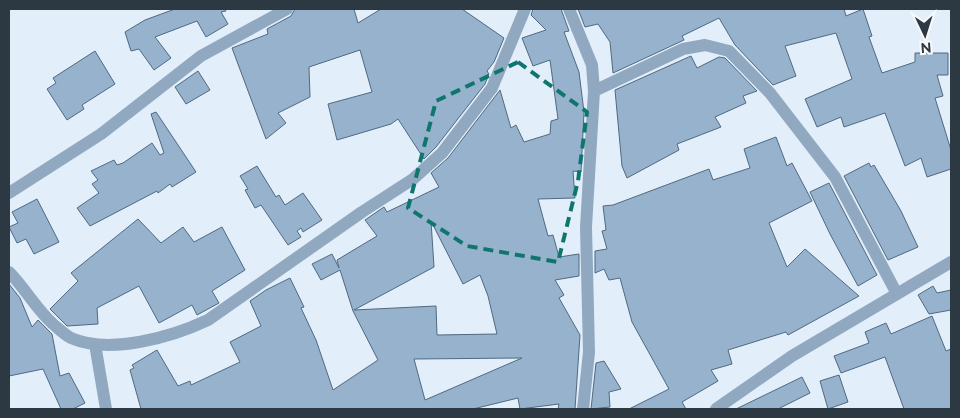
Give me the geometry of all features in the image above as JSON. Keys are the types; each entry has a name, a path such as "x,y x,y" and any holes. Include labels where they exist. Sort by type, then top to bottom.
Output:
{"street":[{"path":"9,193 101,134 201,56 286,9"},
{"path":"9,272 52,323 70,338 95,344 122,344 158,338 187,330 208,320 362,212 413,179 442,153 492,88 525,9"},
{"path":"569,9 592,65 594,91 586,227 589,352 583,409"},
{"path":"594,91 684,49 705,45 729,51 770,93 835,177 896,294"},
{"path":"716,409 792,356 951,262"},
{"path":"95,344 106,409"}],"highlighted area":[{"path":"518,62 587,112 578,181 558,262 467,246 408,208 436,101"}],"building":[{"path":"175,9 225,9 226,11 221,12 228,24 206,37 197,21 155,37 171,58 154,70 139,49 131,51 125,32 145,20"},
{"path":"295,9 354,9 358,23 381,9 462,9 504,38 494,62 487,71 489,74 485,84 436,147 424,159 398,119 391,124 337,140 328,104 372,92 360,50 309,67 310,97 278,113 286,123 266,139 232,48 268,34 267,29 291,16"},
{"path":"533,9 561,9 569,31 564,32 579,72 584,112 581,172 573,171 575,198 538,199 548,236 553,235 559,257 579,254 579,276 555,280 564,295 559,298 580,335 575,409 558,409 559,404 520,409 518,398 473,409 141,409 130,370 134,368 132,365 157,350 178,386 190,381 191,385 240,362 230,342 261,326 250,301 266,290 290,278 304,307 301,308 316,340 333,390 378,360 353,311 340,270 321,280 312,264 332,254 339,268 337,260 377,236 365,220 384,207 387,212 439,187 431,173 448,158 500,90 511,128 516,125 524,142 550,134 551,121 558,119 550,60 533,66 522,38 546,30 531,15","holes":["431,221 463,284 480,275 488,296 497,334 437,335 436,306 354,310 434,267","522,358 425,400 414,359"]},
{"path":"578,9 844,9 846,16 863,9 872,36 869,37 882,73 915,62 915,53 948,53 948,75 937,75 943,96 935,98 951,150 951,169 927,177 921,158 905,166 885,113 844,127 841,117 817,127 805,99 852,79 836,33 785,46 796,76 773,85 735,45 719,18 682,36 684,40 613,73 610,42 598,24 585,27"},
{"path":"95,51 115,84 82,105 84,109 67,120 47,89 56,83 53,78"},
{"path":"691,56 697,68 719,57 725,58 757,91 743,96 746,103 715,117 721,127 677,144 679,150 627,178 622,166 615,90"},
{"path":"198,71 210,90 186,104 175,87"},
{"path":"156,112 196,172 172,187 170,184 158,193 157,191 90,226 77,208 99,193 92,184 98,180 91,171 114,160 117,165 123,163 152,143 160,155 164,153 151,114"},
{"path":"776,137 787,166 792,163 812,201 769,223 787,267 805,249 859,296 788,335 786,332 728,350 732,364 711,370 718,381 682,402 686,409 629,409 669,389 632,322 620,278 609,280 604,269 595,273 595,251 607,249 602,231 606,230 603,206 613,205 709,169 713,180 750,168 744,149"},
{"path":"869,163 871,167 874,165 901,211 918,247 888,260 844,176"},
{"path":"257,166 276,197 279,195 285,205 303,193 322,220 303,232 301,228 297,231 301,237 288,245 261,205 255,208 245,190 248,189 240,176"},
{"path":"829,183 877,275 858,286 810,192"},
{"path":"37,199 59,242 34,254 26,239 17,243 9,227 18,223 12,212"},
{"path":"138,219 161,243 183,227 194,242 222,227 245,270 212,291 219,303 197,315 192,305 159,323 139,286 97,308 98,324 67,326 50,309 78,281 71,273"},
{"path":"9,284 20,298 32,327 38,320 52,334 60,376 69,373 85,403 73,409 61,409 43,369 9,376"},
{"path":"933,286 937,293 951,290 951,310 929,314 918,295"},
{"path":"932,316 946,351 951,349 951,409 904,409 885,357 841,373 834,356 869,343 865,332 886,323 891,334"},
{"path":"604,361 621,389 609,392 610,407 591,409 596,363"},
{"path":"839,375 848,402 828,409 820,381"},
{"path":"802,377 810,393 778,409 736,409"}]}
